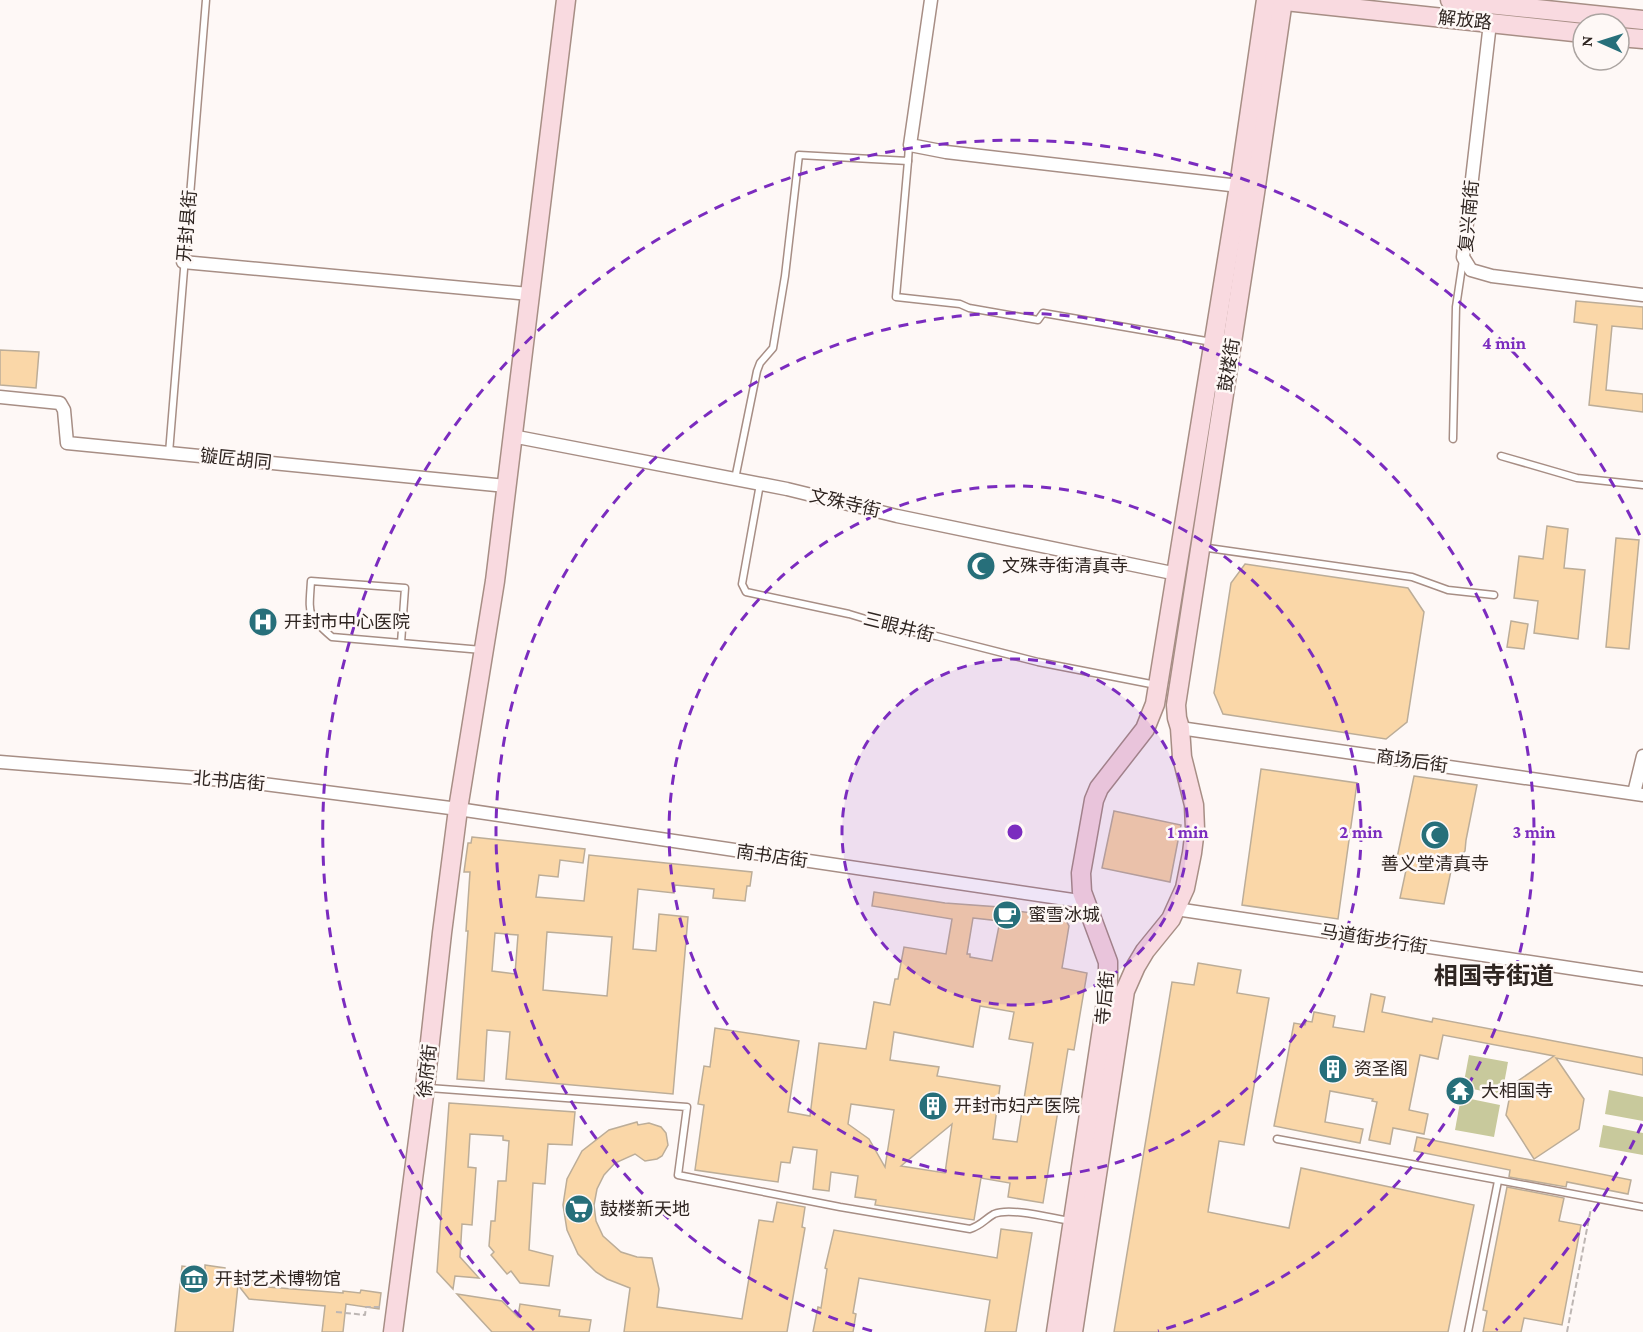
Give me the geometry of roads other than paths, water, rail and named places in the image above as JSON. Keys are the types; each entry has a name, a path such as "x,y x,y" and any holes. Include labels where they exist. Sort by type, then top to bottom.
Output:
{"street":[{"name":"徐府街","path":"393,1332 458,809 495,581 566,0"},
{"path":"931,0 910,145 946,152 1239,186"},
{"name":"解放路","path":"1277,0 1571,32"},
{"name":"鼓楼街","path":"1159,686 1239,186 1277,0"},
{"name":"鼓楼街","path":"1180,728 1176,718 1176,705 1255,193 1277,0"},
{"name":"解放路","path":"1450,0 1643,20"},
{"name":"复兴南街","path":"1490,23 1463,257 1471,270 1492,276 1643,295"},
{"path":"183,262 529,294"},
{"name":"镟匠胡同","path":"0,397 60,403 64,410 67,443 506,486"},
{"name":"文殊寺街","path":"512,436 760,484 908,518 1177,574"},
{"name":"寺后街","path":"1056,1332 1109,974 1108,962 1082,892 1081,873 1094,800 1104,779 1145,729 1152,716 1159,686"},
{"name":"寺后街","path":"1073,1332 1125,992 1145,951 1171,920 1185,888 1195,829 1194,805 1182,757 1180,728"},
{"name":"商场后街","path":"1180,728 1638,794"},
{"path":"1638,794 1643,756"},
{"path":"0,775 1,762"},
{"name":"北书店街","path":"1,762 248,782 458,809"},
{"name":"南书店街","path":"458,809 1086,902"},
{"name":"马道街步行街","path":"1176,909 1643,979"}],"lane":[{"name":"开封县街","path":"169,453 206,0"},
{"path":"910,145 896,297 960,304 969,308 1038,320 1043,313 1214,342"},
{"path":"735,480 757,371 760,363 773,348 785,276 799,155 908,161"},
{"path":"1453,439 1456,307 1463,257"},
{"path":"1501,456 1576,478 1643,485"},
{"name":"三眼井街","path":"760,484 742,584 746,592 849,614 902,630 936,636 1038,662 1159,686"},
{"path":"1201,547 1412,577 1448,590 1494,595"},
{"path":"401,643 405,588 311,581 310,615 332,637 401,643 483,650"},
{"path":"425,1087 687,1107 678,1175 840,1207 970,1228 980,1225 993,1214 1007,1211 1074,1221"},
{"path":"1277,1139 1643,1207"},
{"path":"1468,1332 1498,1180"}],"place":[{"name":"文殊寺街清真寺","path":"981,566"},
{"name":"开封市中心医院","path":"263,622"},
{"name":"善义堂清真寺","path":"1435,835"},
{"name":"蜜雪冰城","path":"1007,915"},
{"name":"资圣阁","path":"1333,1069"},
{"name":"大相国寺","path":"1460,1091"},
{"name":"开封市妇产医院","path":"933,1106"},
{"name":"鼓楼新天地","path":"579,1209"},
{"name":"开封艺术博物馆","path":"194,1279"}],"district":[{"name":"相国寺街道","path":"1494,976"}]}
